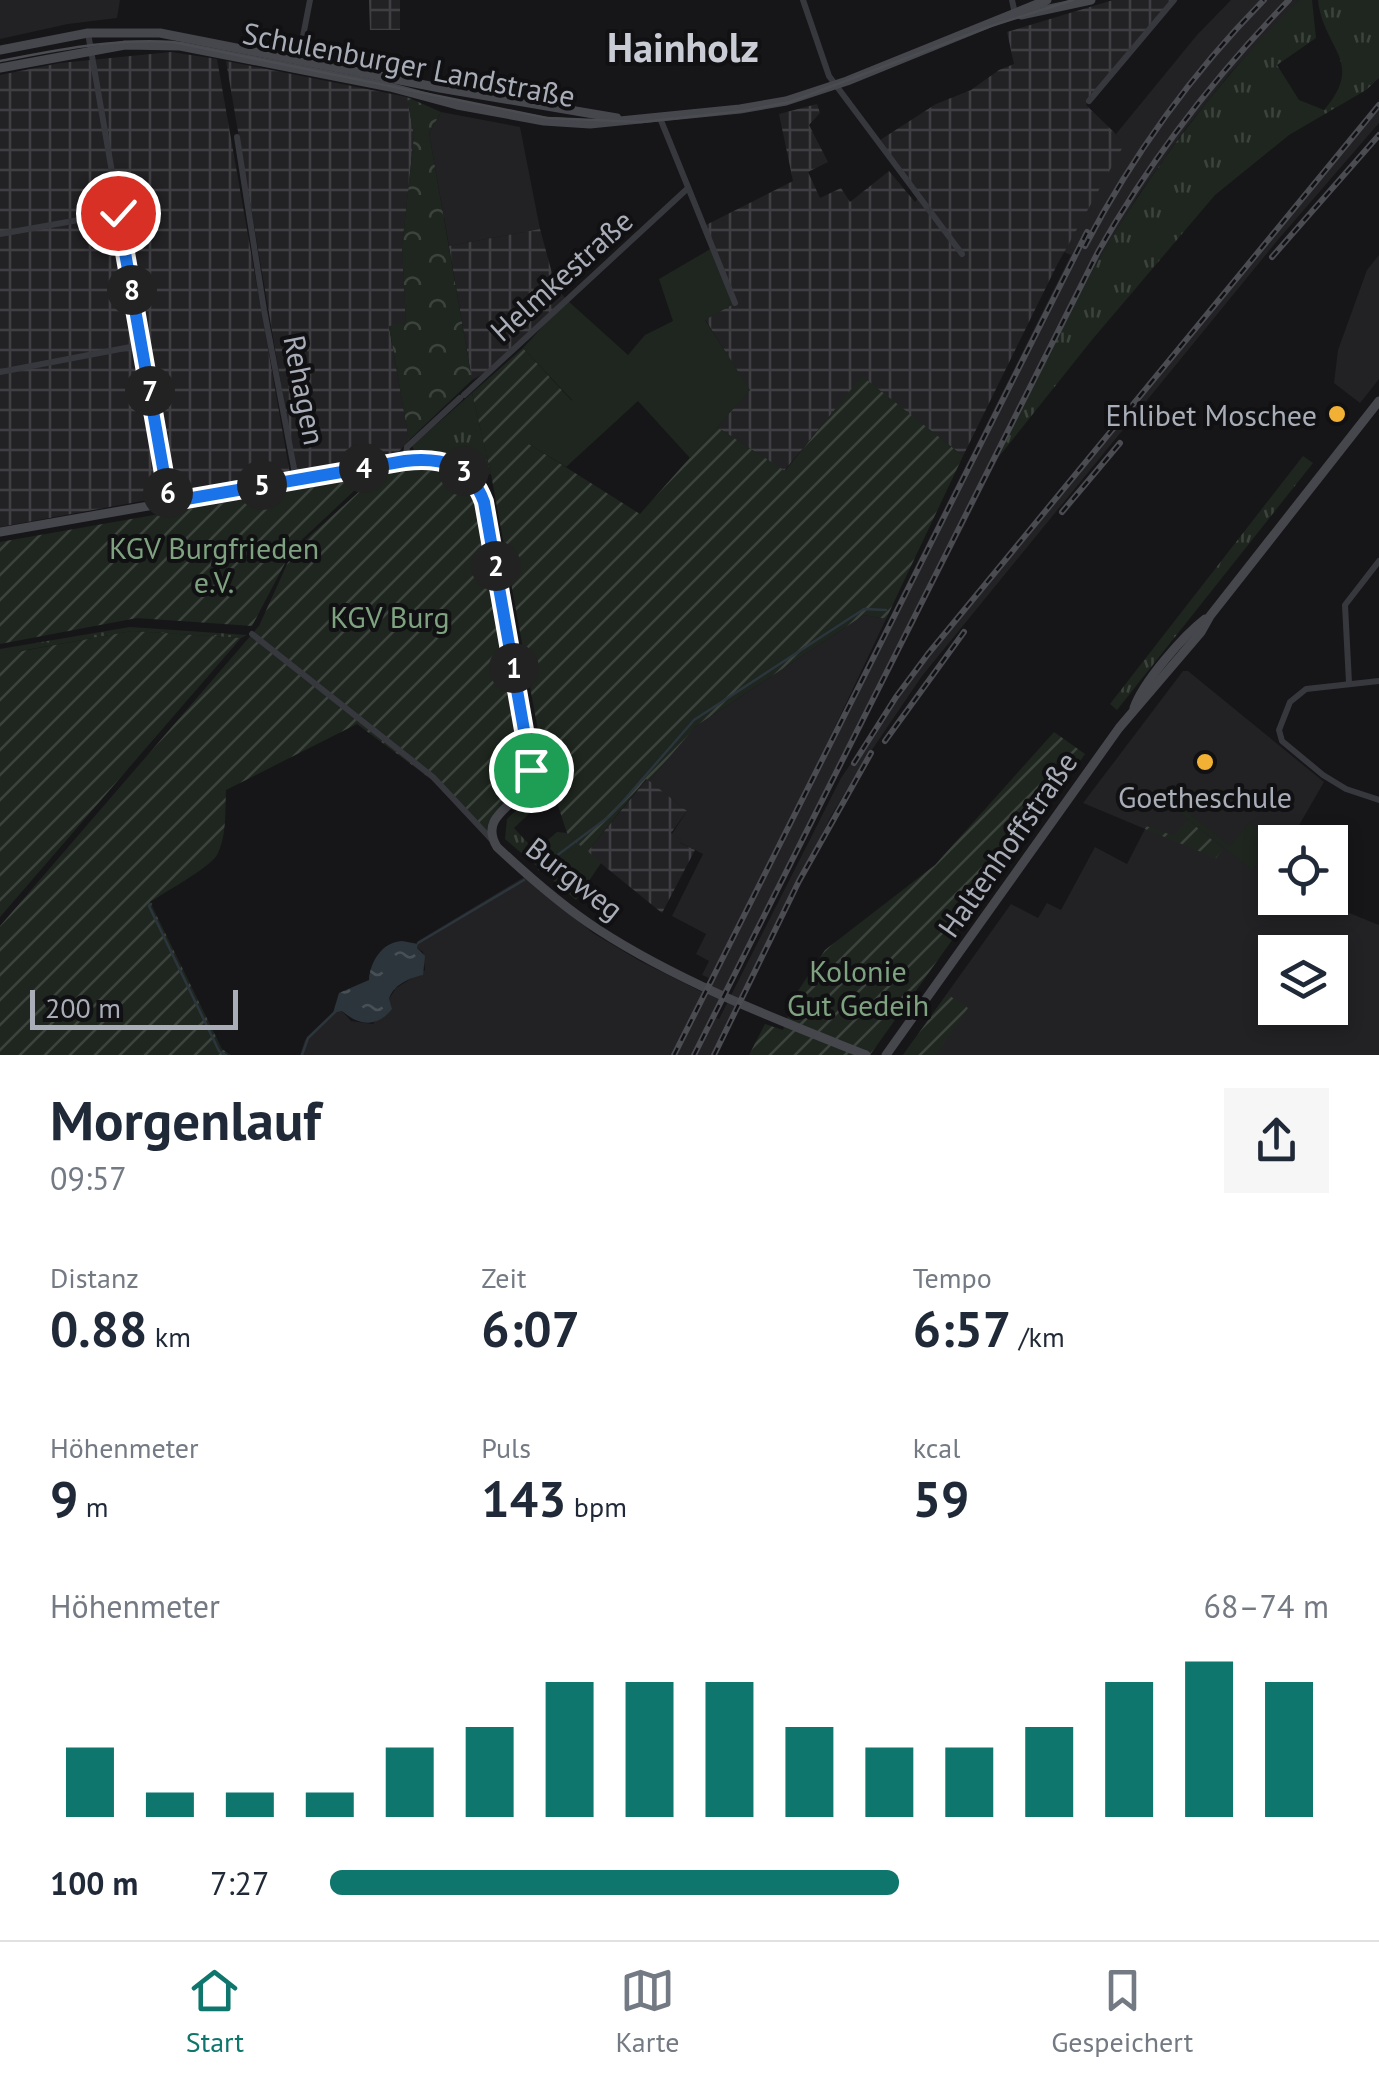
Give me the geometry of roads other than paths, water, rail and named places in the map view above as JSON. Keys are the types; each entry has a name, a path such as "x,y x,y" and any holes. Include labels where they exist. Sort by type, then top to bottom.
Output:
{"street":[{"path":"298,64 310,0"},
{"path":"803,0 828,76 962,254"},
{"path":"1012,0 1016,15"},
{"name":"Schulenburger Landstraße","path":"0,50 88,33 160,33 457,105 544,121 590,124 764,105 835,86 1047,0"},
{"name":"Schulenburger Landstraße","path":"1016,15 1092,0"},
{"path":"1089,102 1174,0"},
{"path":"88,33 169,502"},
{"name":"Schulenburger Landstraße","path":"0,68 125,45 180,46 298,64"},
{"path":"660,118 736,304"},
{"name":"Rehagen","path":"237,137 296,478"},
{"name":"Helmkestraße","path":"405,461 407,446 688,189"},
{"path":"0,234 118,213"},
{"path":"0,372 141,346"},
{"name":"Haltenhoffstraße","path":"886,1055 1133,710 1201,632 1379,401"},
{"name":"Rehagen","path":"0,532 405,461 433,459 453,464 472,478 484,502 531,770 522,792 497,814 492,840"},
{"path":"1348,683 1345,605 1379,561"},
{"name":"Burgweg","path":"252,634 434,777 502,853 616,941 764,1014 866,1055"},
{"path":"1379,681 1306,689 1296,694 1280,723 1279,736 1330,780 1358,795 1379,800"}],"water":[{"path":"402,941 418,944 425,956 423,975 394,990 389,999 392,1009 368,1023 342,1011 333,1013 339,993 369,980 378,954"}],"waterway":[{"path":"539,869 611,815 694,720 864,609 886,610"},
{"path":"418,943 524,880"},
{"path":"151,904 219,1051 226,1055"},
{"path":"302,1055 308,1038 336,1011"}],"tram line":[{"path":"0,61 108,43 173,42 547,118 641,122 790,102 991,26 1073,0"}],"railway":[{"path":"1085,246 1123,179 1166,116 1212,56 1264,0"},
{"path":"694,1055 1098,252 1185,120 1289,0"},
{"path":"854,763 928,654 1379,105"},
{"path":"1272,257 1379,135"},
{"path":"674,1055 1087,232"},
{"path":"1062,512 1120,443"},
{"path":"885,741 964,632"},
{"path":"714,1055 799,881 871,753"}],"place":[{"name":"Ehlibet Moschee","path":"1337,414"},
{"name":"Goetheschule","path":"1205,762"}],"district":[{"name":"Hainholz","path":"683,47"}],"park label":[{"name":"KGV Burgfrieden e.V.","path":"214,564"},
{"name":"KGV Burg","path":"390,616"},
{"name":"Kolonie Gut Gedeih","path":"858,987"}]}
